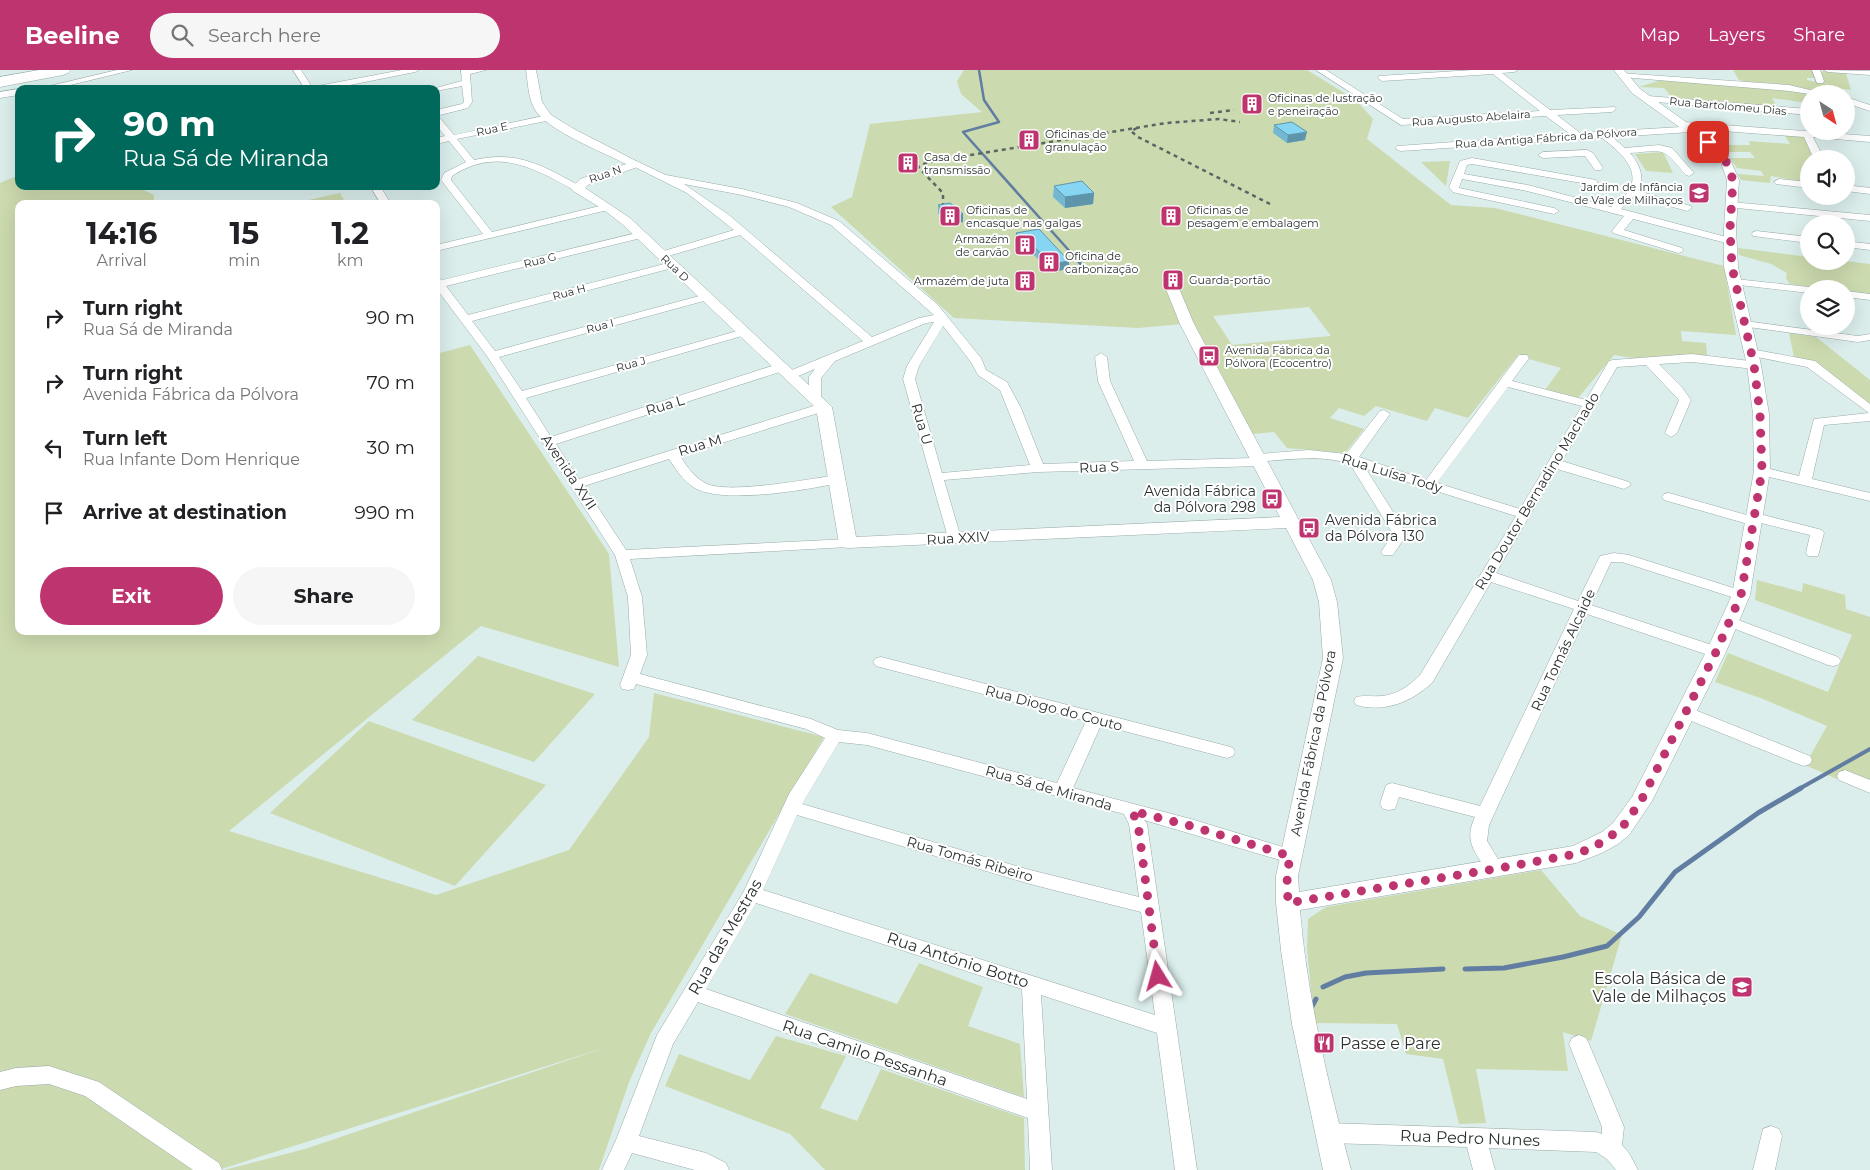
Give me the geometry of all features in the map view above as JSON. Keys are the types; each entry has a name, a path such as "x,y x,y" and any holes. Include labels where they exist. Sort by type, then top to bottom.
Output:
{"highway":[{"path":"0,78 39,70"},
{"path":"0,82 63,70"}],"street":[{"path":"59,85 128,70"},
{"path":"297,70 306,85"},
{"path":"336,85 415,70"},
{"path":"440,112 465,106 468,102 465,71 482,70"},
{"path":"531,70 537,103 542,113 548,118 558,125 690,191 741,231 871,342"},
{"name":"Rua Augusto Abelaira","path":"1320,70 1401,122 1612,109"},
{"path":"1382,78 1514,70"},
{"path":"1816,70 1820,81"},
{"path":"1828,70 1870,73"},
{"path":"1494,71 1578,136"},
{"path":"1620,73 1735,81 1800,90"},
{"path":"1288,903 1576,854 1594,847 1621,829 1641,801 1716,652 1741,595 1762,471 1760,414 1753,359 1734,282 1730,241 1733,180 1725,159 1688,127 1636,91 1620,73"},
{"path":"440,88 466,83"},
{"path":"0,95 15,93"},
{"name":"Rua Bartolomeu Dias","path":"1648,99 1800,111"},
{"path":"1855,103 1870,108"},
{"name":"Rua E","path":"440,140 548,118"},
{"path":"440,124 472,163"},
{"name":"Rua da Antiga Fábrica da Pólvora","path":"1400,148 1604,135 1688,127 1800,134"},
{"path":"1604,135 1624,150 1633,163 1635,170 1636,181 1632,193 1615,209"},
{"name":"Rua da Antiga Fábrica da Pólvora","path":"1855,138 1870,139"},
{"path":"1525,140 1546,158 1544,173"},
{"path":"1624,150 1659,148 1669,150 1689,172"},
{"path":"1543,155 1587,153 1598,168"},
{"name":"Rua D","path":"490,236 446,180 447,175 455,169 489,160 525,162 577,188 608,207 640,235 819,402"},
{"path":"1554,211 1461,192 1454,187 1463,163 1469,161 1594,182"},
{"name":"Rua N","path":"577,188 584,182 636,164"},
{"path":"1458,176 1525,187 1615,209 1730,241"},
{"path":"665,178 742,192 793,206 827,219 847,233 885,267 934,306 977,361 978,368 982,374 1004,386 1038,468"},
{"path":"1778,182 1800,183"},
{"path":"1855,189 1870,190"},
{"path":"1632,193 1687,208"},
{"path":"1731,204 1870,218"},
{"path":"440,247 608,207"},
{"path":"1632,214 1617,231 1678,250"},
{"name":"Rua H","path":"465,319 667,260 741,231"},
{"path":"1757,234 1800,239"},
{"name":"Rua G","path":"440,282 640,235"},
{"path":"1855,245 1870,247"},
{"path":"1734,282 1800,289"},
{"name":"Avenida XVII","path":"440,285 492,355 622,555 635,597 639,655 629,682"},
{"name":"Avenida Fábrica da Pólvora","path":"1173,289 1187,324 1322,580 1328,602 1333,658 1287,876 1288,903 1297,972 1312,1062 1337,1170"},
{"path":"1855,295 1870,297"},
{"name":"Rua I","path":"492,355 707,297"},
{"name":"Rua L","path":"548,442 834,357 923,320 944,318"},
{"name":"Rua U","path":"944,318 912,366 908,379 938,477 954,538"},
{"path":"1745,324 1858,339 1870,338"},
{"name":"Rua J","path":"518,396 745,332"},
{"path":"1858,339 1870,348"},
{"path":"834,357 815,376 819,402 837,479 848,543"},
{"path":"1101,357 1104,381 1143,466"},
{"path":"1429,485 1523,358"},
{"name":"Rua Doutor Bernadino Machado","path":"1362,701 1395,701 1416,690 1426,679 1612,364 1648,360 1753,359 1812,364 1870,410"},
{"path":"1648,360 1683,396 1684,406 1671,433"},
{"path":"1504,382 1588,404"},
{"name":"Rua M","path":"577,484 819,402"},
{"path":"1384,414 1353,453 1353,460 1400,534 1388,552"},
{"path":"1805,481 1818,422 1870,417"},
{"path":"672,453 682,469 693,480 704,488 717,491 783,487 837,479"},
{"name":"Rua Luísa Tody","path":"1260,460 1309,454 1338,456 1522,514"},
{"name":"Rua S","path":"938,477 1038,468 1143,466 1260,460"},
{"path":"1553,463 1624,485"},
{"path":"1762,471 1870,497"},
{"path":"1670,497 1755,520 1816,533 1813,553"},
{"name":"Rua XXIV","path":"622,555 1293,522"},
{"name":"Rua Tomás Alcaide","path":"1495,869 1478,841 1478,833 1582,607 1608,557 1624,558 1741,595"},
{"path":"1486,575 1716,652"},
{"path":"1730,622 1833,661"},
{"name":"Rua Diogo do Couto","path":"881,662 1227,752"},
{"name":"Rua Sá de Miranda","path":"629,682 811,725 835,736 868,739 1191,826 1290,856"},
{"path":"1685,712 1804,760"},
{"path":"1062,792 1095,719"},
{"name":"Rua das Mestras","path":"626,1142 664,1041 752,894 792,807 822,754 835,736"},
{"path":"1845,776 1870,787"},
{"path":"1389,804 1392,789 1486,814"},
{"name":"Rua Tomás Ribeiro","path":"792,807 1030,877 1149,907"},
{"path":"1132,811 1138,824 1186,1170"},
{"name":"Rua António Botto","path":"752,894 1165,1027"},
{"path":"1031,983 1041,1170"},
{"name":"Rua Camilo Pessanha","path":"692,992 1038,1112"},
{"path":"1579,1044 1613,1127 1611,1148 1624,1162 1627,1170"},
{"path":"0,1081 16,1077 49,1075 92,1089 211,1170"},
{"name":"Rua Pedro Nunes","path":"1328,1133 1590,1142 1611,1148"},
{"path":"1764,1170 1771,1136"},
{"path":"1475,1138 1484,1170"},
{"path":"613,1170 626,1142 706,1163 718,1170"}],"green space":[{"path":"964,70 1307,70 1356,100 1373,119 1367,139 1451,205 1495,208 1724,266 1736,335 1681,331 1682,341 1706,343 1707,355 1633,358 1614,355 1578,398 1545,390 1561,368 1529,359 1519,354 1468,418 1435,408 1427,421 1376,406 1364,416 1339,408 1330,418 1364,429 1345,453 1287,448 1274,432 1253,434 1194,323 1138,328 954,318 831,207 852,197 870,124 982,112 961,94 957,81","holes":["1309,307 1331,336 1232,345 1213,316"]},
{"path":"1733,70 1811,70 1815,78 1807,78 1807,80 1822,83 1819,71 1846,73 1850,85 1800,85 1800,87 1748,83 1739,80"},
{"path":"1661,80 1793,90 1800,92 1800,102 1772,98 1777,107 1673,99 1664,88 1639,87"},
{"path":"1783,133 1800,135 1800,140 1805,140 1810,150 1800,150 1800,181 1771,176 1770,183 1741,180 1738,174 1764,176 1761,171 1737,168 1730,158 1755,158 1750,152 1726,152 1720,145 1750,145 1749,141 1790,144"},
{"path":"1663,152 1673,173 1646,171 1635,154"},
{"path":"1450,161 1446,186 1421,162"},
{"path":"15,177 15,190 143,190 154,195 154,200 15,200 15,635 440,635 440,353 470,345 609,554 619,667 481,626 229,831 436,895 569,850 649,737 654,693 824,737 651,1033 629,1082 599,1170 224,1170 305,1149 610,1046 218,1170 0,1170 0,183"},
{"path":"340,193 344,200 308,200"},
{"path":"1738,248 1800,256 1800,270 1855,270 1855,262 1870,264 1870,296 1855,294 1855,280 1800,280 1800,286 1790,284 1786,279 1787,273 1771,264 1739,255"},
{"path":"1789,333 1816,337 1870,380 1870,406 1794,357"},
{"path":"1757,580 1802,592 1803,583 1845,595 1846,609 1870,617 1870,782 1849,772 1837,779 1805,765 1827,726 1763,699 1715,682 1728,653 1828,692 1852,635 1755,600"},
{"path":"478,656 595,694 534,762 412,720"},
{"path":"369,721 546,785 455,886 270,813"},
{"path":"1541,870 1580,916 1622,935 1591,1041 1563,1032 1568,1071 1476,1069 1486,1123 1459,1124 1443,1059 1406,1054 1397,1024 1314,1023 1307,948 1308,919 1326,907"},
{"path":"919,963 983,987 968,1026 1020,1044 1024,1097 785,1014 810,973 897,1004"},
{"path":"776,1036 846,1056 820,1108 857,1121 881,1069 1024,1118 1025,1170 825,1170 790,1134 665,1086 679,1054 750,1080"}],"building":[{"path":"1292,122 1307,132 1288,135 1274,125"},
{"path":"1082,181 1094,193 1065,197 1054,186"},
{"path":"950,203 963,214 950,216 938,205"},
{"path":"1039,229 1069,261 1052,264 1030,243 1027,244 1016,233"}],"waterway":[{"path":"979,70 984,100 999,122 963,132 1073,255"},
{"path":"1072,254 1086,270"},
{"path":"1799,789 1870,749"},
{"path":"1465,969 1504,968 1563,957 1607,946 1639,917 1675,872 1758,813 1801,788"},
{"path":"1323,987 1345,977 1366,973 1443,969"},
{"path":"1311,1008 1316,999"}],"railway":[{"path":"1210,113 1234,110"},
{"path":"943,207 943,193 918,167 928,162 1166,123 1219,119 1240,122"},
{"path":"1137,128 1131,131 1138,137 1270,204"}],"place":[{"name":"Oficinas de lustração e peneiração","path":"1252,104"},
{"name":"Oficinas de granulação","path":"1029,140"},
{"name":"Casa de transmissão","path":"908,163"},
{"name":"Jardim de Infância de Vale de Milhaços","path":"1699,193"},
{"name":"Oficinas de encasque nas galgas","path":"950,216"},
{"name":"Oficinas de pesagem e embalagem","path":"1171,216"},
{"name":"Armazém de carvão","path":"1025,245"},
{"name":"Oficina de carbonização","path":"1049,262"},
{"name":"Guarda-portão","path":"1173,280"},
{"name":"Armazém de juta","path":"1025,281"},
{"name":"Avenida Fábrica da Pólvora (Ecocentro)","path":"1209,356"},
{"name":"Avenida Fábrica da Pólvora 298","path":"1272,499"},
{"name":"Avenida Fábrica da Pólvora 130","path":"1309,528"},
{"name":"Escola Básica de Vale de Milhaços","path":"1742,987"},
{"name":"Passe e Pare","path":"1324,1043"}],"route":[{"path":"1158,976 1138,824 1132,811 1191,826 1290,856 1287,876 1288,903 1576,854 1610,838 1621,829 1641,801 1716,652 1741,595 1756,517 1762,471 1760,414 1754,365 1732,275 1730,229 1733,180 1725,159 1708,142"}]}
